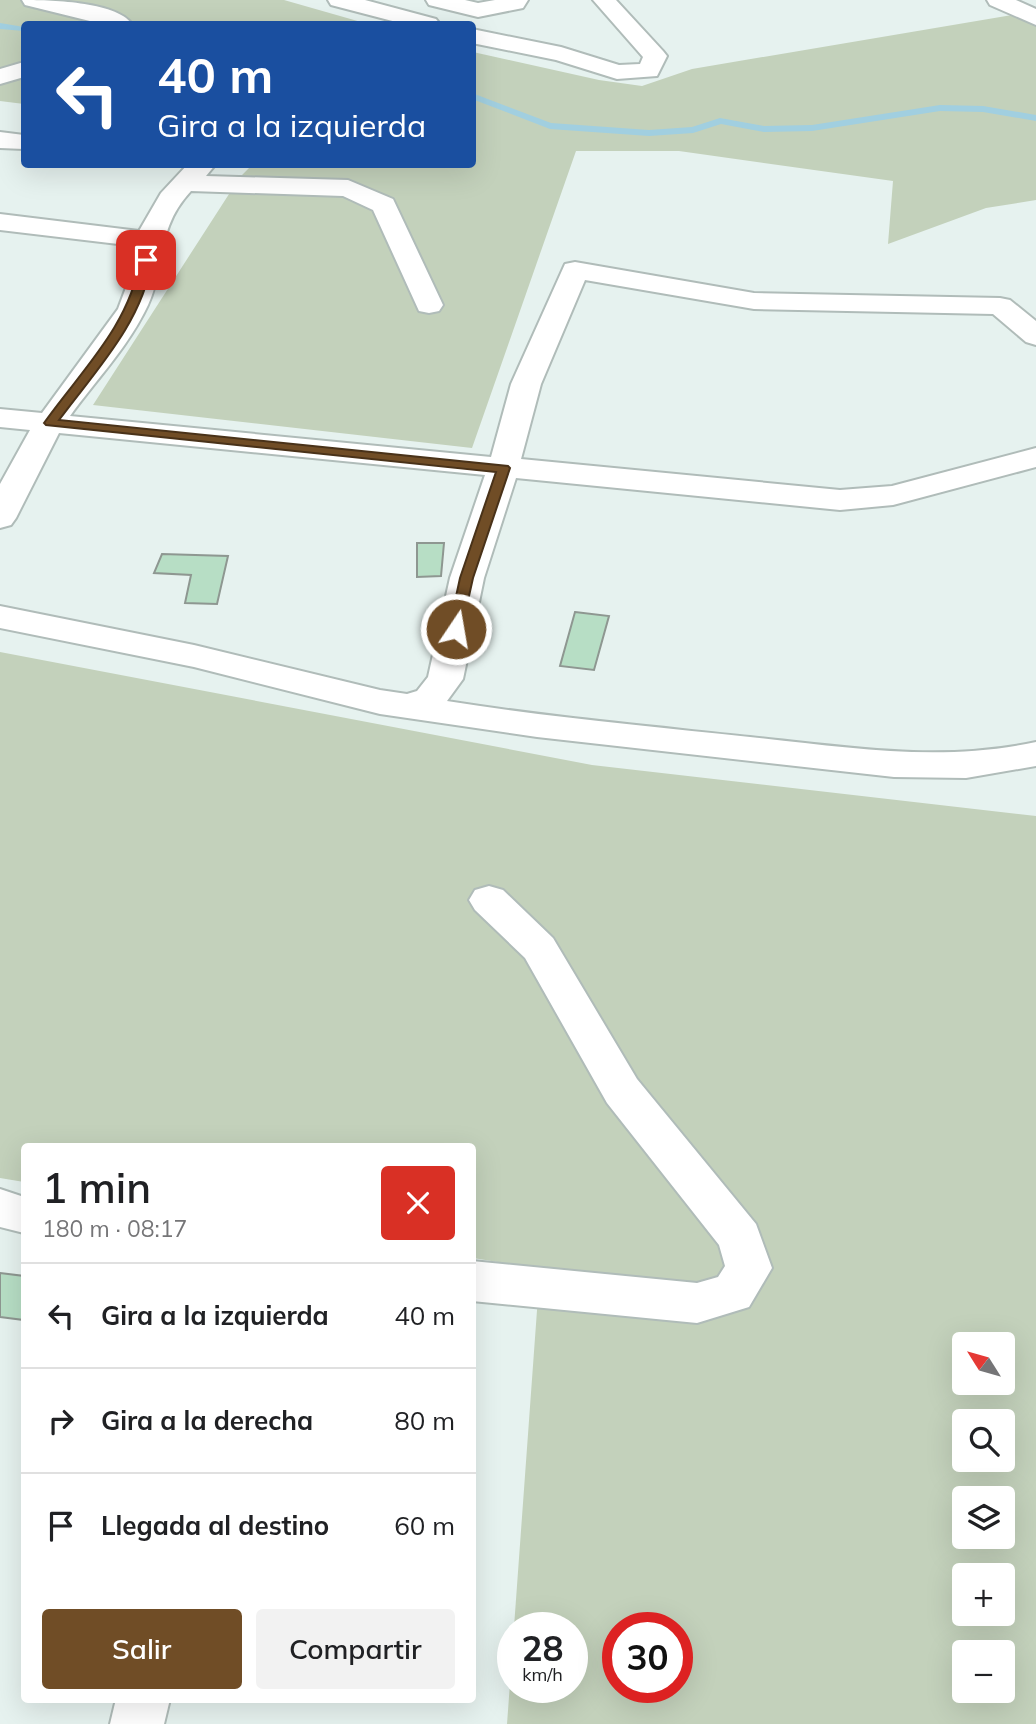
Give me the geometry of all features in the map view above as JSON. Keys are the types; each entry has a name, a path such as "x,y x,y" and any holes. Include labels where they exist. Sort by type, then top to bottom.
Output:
{"street":[{"path":"33,0 113,21"},
{"path":"339,0 417,21"},
{"path":"437,0 478,10 515,3 517,0"},
{"path":"476,37 561,54 617,72 649,71 655,56 604,0"},
{"path":"998,0 1036,18"},
{"path":"0,77 21,70"},
{"path":"0,140 21,142"},
{"path":"0,518 17,480 50,423 112,341 133,307 143,280 149,240 163,207 193,174 348,188 384,205 429,305"},
{"path":"0,222 149,240"},
{"path":"409,706 430,699 445,679 467,578 503,468 526,384 575,270 754,301 1000,306 1036,336"},
{"path":"0,418 840,500 893,495 1036,457"},
{"path":"0,617 194,656 380,702 500,722 920,767 1004,763 1036,754"},
{"path":"476,1280 697,1303 733,1293 749,1268 740,1237 622,1091 539,948 489,900"},
{"path":"0,1208 21,1214"},
{"path":"0,1220 21,1223"},
{"path":"137,1724 142,1703"}],"green space":[{"path":"0,0 284,0 358,21 21,21 21,104 0,101"},
{"path":"1036,11 1036,200 986,208 888,244 893,181 679,151 576,151 472,448 93,405 240,177 249,168 476,168 476,53 599,80 642,86 692,69"},
{"path":"0,652 592,765 1036,816 1036,1724 507,1724 509,1703 588,1703 588,1612 515,1612 540,1269 476,1258 476,1143 21,1143 21,1182 0,1178"}],"building":[{"path":"417,543 444,543 441,576 417,577"},
{"path":"162,554 228,556 217,604 185,603 191,575 154,573"},
{"path":"575,612 609,616 594,670 560,666"},
{"path":"0,1273 21,1276 21,1320 0,1317"}],"waterway":[{"path":"0,26 21,29"},
{"path":"476,98 550,126 649,133 693,130 720,121 764,129 812,128 940,108 983,109 1036,118"}],"route":[{"path":"146,260 143,280 133,307 112,341 50,423 503,468 467,578 456,629"}]}
